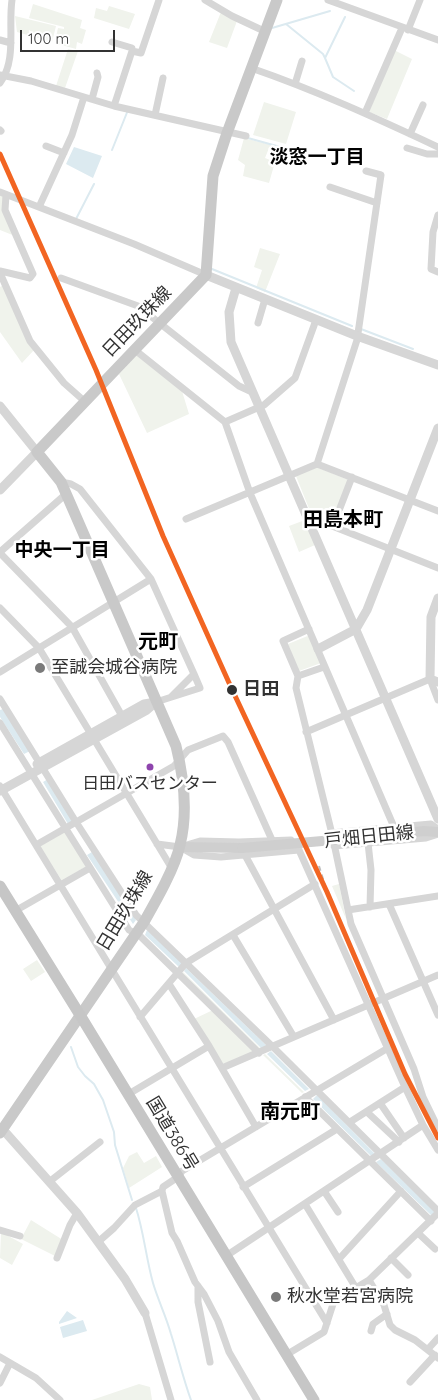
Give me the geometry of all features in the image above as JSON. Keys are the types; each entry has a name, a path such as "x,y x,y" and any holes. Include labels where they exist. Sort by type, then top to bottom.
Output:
{"highway":[{"name":"国道386号","path":"0,886 314,1400"}],"main road":[{"path":"206,275 212,186 227,133 277,0"},
{"name":"日田玖珠線","path":"0,1131 110,968 144,922 180,847 183,829 184,792 176,746 61,482 37,452 159,321 206,275"},
{"name":"戸畑日田線","path":"180,847 243,852 368,840 424,831 438,832"}],"street":[{"path":"0,83 11,51 12,0"},
{"path":"112,42 132,48 132,50 140,53 159,0"},
{"path":"328,0 438,40"},
{"path":"366,113 420,0"},
{"path":"208,1 232,16 264,31"},
{"path":"0,40 11,43"},
{"path":"114,106 132,50"},
{"path":"295,84 302,61"},
{"path":"251,68 366,113 438,147"},
{"path":"92,99 98,77 96,73"},
{"path":"3,75 31,81 114,106 246,136"},
{"path":"155,115 163,78"},
{"path":"39,207 72,135 84,97"},
{"path":"410,134 423,105"},
{"path":"46,146 64,153"},
{"path":"407,148 427,154 438,154"},
{"path":"317,464 357,336 381,176 366,170"},
{"path":"330,187 377,203"},
{"path":"0,272 30,278 33,274 5,210 3,194 134,244 316,320 438,366"},
{"path":"438,215 433,232 431,269 438,272"},
{"path":"0,272 30,341 64,383 82,399"},
{"path":"61,278 138,306 239,386 252,392"},
{"path":"236,288 229,312 231,342 438,820"},
{"path":"258,323 265,299"},
{"path":"225,422 264,406 295,378 316,320"},
{"path":"54,434 56,427 82,399 159,321"},
{"path":"134,350 225,422 250,492 394,827"},
{"path":"0,406 37,452 0,490"},
{"path":"318,649 356,629 367,610 438,428"},
{"path":"186,519 317,464 438,511"},
{"path":"333,526 352,477"},
{"path":"61,482 71,484 80,489 151,579 200,688 144,704 122,716 92,737"},
{"path":"66,494 0,553 72,627 122,716"},
{"path":"309,521 317,520 438,568"},
{"path":"0,672 151,579"},
{"path":"438,598 434,619 434,681 438,700"},
{"path":"0,608 39,648 171,867"},
{"path":"309,629 283,641 298,676 296,688 332,833 351,924 414,1069 423,1097 438,1128"},
{"path":"298,676 324,667"},
{"path":"171,697 194,674"},
{"path":"306,732 386,698 434,681"},
{"path":"0,699 136,915 273,1046 438,1212 431,1221 368,1280 334,1301 324,1332 286,1355"},
{"path":"156,702 147,710 92,737 1,788 327,1323"},
{"path":"0,724 130,930 140,936 178,972 259,1053"},
{"path":"36,845 174,766 188,750 222,736 228,742 272,840"},
{"path":"332,833 431,824 438,832"},
{"path":"157,844 180,847 200,841 292,840 299,850 315,884 405,1087 423,1125 438,1150"},
{"path":"334,846 368,840 371,870 370,907"},
{"path":"299,850 243,852 334,1020"},
{"path":"15,911 90,868"},
{"path":"140,1017 186,962 315,884"},
{"path":"348,910 438,896"},
{"path":"389,904 438,1015"},
{"path":"233,935 294,1037"},
{"path":"222,1068 438,975"},
{"path":"169,984 209,1046 256,1127"},
{"path":"127,1095 209,1046"},
{"path":"98,1242 135,1205 162,1191 163,1187 178,1177 182,1171 388,1048"},
{"path":"350,1122 405,1087"},
{"path":"305,1097 431,1221"},
{"path":"380,1103 401,1140"},
{"path":"367,1112 401,1140"},
{"path":"226,1256 423,1125"},
{"path":"243,1187 337,1129"},
{"path":"0,1131 6,1133 78,1213 125,1279 145,1313 171,1400"},
{"path":"49,1182 100,1142"},
{"path":"162,1191 172,1233 198,1286 218,1321 230,1352 257,1400"},
{"path":"324,1191 338,1212"},
{"path":"338,1259 401,1192"},
{"path":"305,1204 356,1288"},
{"path":"57,1258 70,1225 78,1213"},
{"path":"0,1230 20,1236"},
{"path":"418,1233 435,1250"},
{"path":"391,1258 408,1275"},
{"path":"368,1280 384,1305 390,1325 395,1330 415,1340 436,1356 410,1382"},
{"path":"198,1286 198,1302 210,1362"},
{"path":"371,1331 372,1324 387,1314"},
{"path":"428,1349 438,1338"},
{"path":"0,1358 36,1378 60,1400"},
{"path":"0,1383 10,1363"}],"shaded area":[{"path":"33,4 82,20 80,28 86,30 82,44 77,42 76,49 58,44 55,41 58,28 64,29 64,27 29,18"},
{"path":"109,6 135,14 129,29 94,18 96,8 107,11"},
{"path":"221,12 237,21 227,48 209,42"},
{"path":"15,16 56,26 52,42 17,32"},
{"path":"68,49 78,51 65,88 56,86"},
{"path":"394,50 412,59 387,119 369,112"},
{"path":"264,102 296,112 286,144 253,135"},
{"path":"244,138 279,147 278,150 269,148 265,158 275,162 269,183 243,176 245,165 238,160"},
{"path":"74,147 102,156 93,178 66,164"},
{"path":"0,194 3,195 15,236 0,230"},
{"path":"260,248 280,254 265,292 256,288 262,270 254,267"},
{"path":"3,285 34,350 22,363 0,332 0,287"},
{"path":"137,355 182,391 189,414 147,433 119,374"},
{"path":"316,467 349,480 332,523 312,516 296,476"},
{"path":"305,520 315,545 299,552 289,526"},
{"path":"310,635 321,663 299,671 288,644"},
{"path":"3,709 30,751 24,754 0,717 0,710"},
{"path":"48,779 74,821 68,824 43,782"},
{"path":"65,832 86,864 85,867 62,881 40,846"},
{"path":"92,852 136,920 133,924 87,855"},
{"path":"339,884 346,919 332,886"},
{"path":"147,930 183,963 180,968 145,935"},
{"path":"37,960 45,972 31,981 23,969"},
{"path":"186,968 267,1046 262,1049 184,971"},
{"path":"183,972 261,1049 259,1050 182,974"},
{"path":"213,1010 255,1052 223,1064 194,1019"},
{"path":"271,1051 309,1089 305,1091 267,1054"},
{"path":"265,1054 304,1092 302,1093 263,1055"},
{"path":"317,1095 375,1154 371,1156 313,1099"},
{"path":"137,1152 144,1163 156,1156 162,1167 129,1188 123,1168 129,1156"},
{"path":"381,1159 435,1212 432,1216 376,1162"},
{"path":"31,1220 63,1240 55,1256 21,1239"},
{"path":"1,1232 23,1244 12,1265 0,1258"},
{"path":"67,1311 77,1318 59,1324 59,1322"},
{"path":"83,1320 87,1331 63,1338 60,1327"},
{"path":"139,1384 150,1387 152,1400 92,1400"}],"waterway":[{"path":"272,28 330,11"},
{"path":"345,17 325,58 333,77 354,91"},
{"path":"286,24 323,54 325,58"},
{"path":"112,150 128,110"},
{"path":"248,138 284,148"},
{"path":"76,219 94,184"},
{"path":"212,269 352,326"},
{"path":"361,329 413,349"},
{"path":"71,1047 78,1067 94,1084 103,1100 114,1132 115,1145 132,1200"},
{"path":"136,1208 153,1283 169,1327 191,1400"}],"railway":[{"path":"319,866 327,892"}],"transit line":[{"path":"0,154 96,370 163,536 327,892 405,1074 438,1138"}],"place":[{"name":"至誠会城谷病院","path":"40,668"},
{"name":"日田","path":"232,690"},
{"name":"日田バスセンター","path":"150,767"},
{"name":"秋水堂若宮病院","path":"276,1297"}],"district":[{"name":"淡窓一丁目","path":"317,157"},
{"name":"田島本町","path":"343,520"},
{"name":"中央一丁目","path":"62,550"},
{"name":"元町","path":"158,642"},
{"name":"南元町","path":"290,1112"}]}
